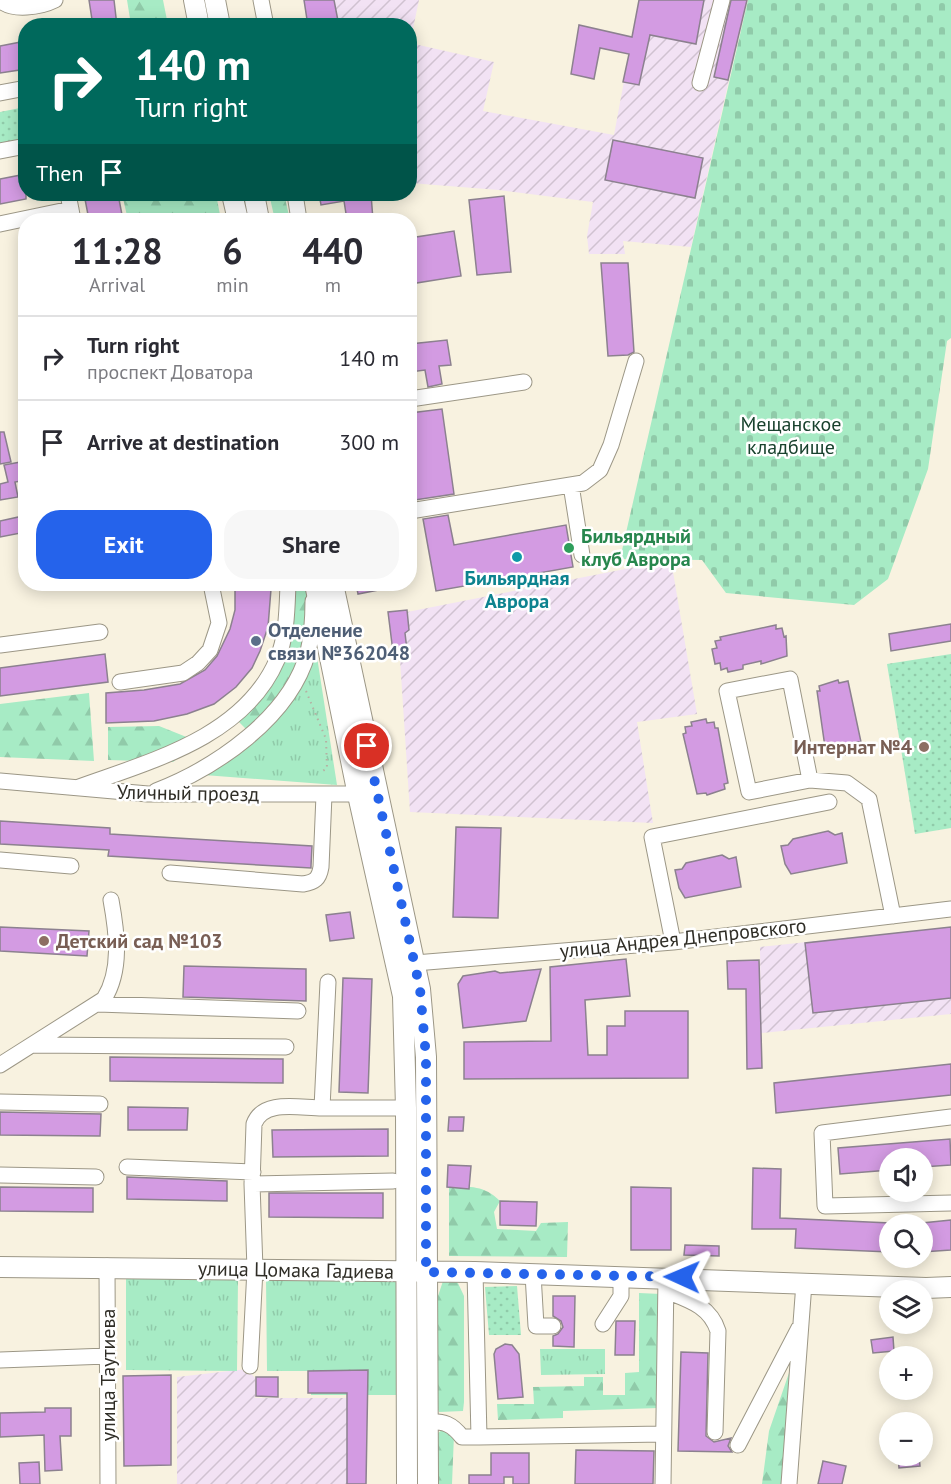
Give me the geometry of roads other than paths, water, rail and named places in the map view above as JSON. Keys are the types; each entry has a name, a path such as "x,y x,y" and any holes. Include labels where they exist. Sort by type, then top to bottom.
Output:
{"main road":[{"path":"215,0 218,18"},
{"path":"194,1 197,18"},
{"path":"317,591 367,794 415,963 420,989 426,1057 407,1484"},
{"path":"334,591 403,996 406,1108 428,1422 428,1484"},
{"name":"улица Цомака Гадиева","path":"0,1267 107,1266 475,1272 621,1276 666,1284 804,1283 951,1287"}],"street":[{"path":"0,0 4,4 17,8 55,0"},
{"path":"261,0 264,18"},
{"path":"700,82 722,0"},
{"path":"0,93 18,90"},
{"path":"0,151 18,148"},
{"path":"0,224 18,222"},
{"path":"417,510 583,483 600,470 612,445 636,361"},
{"path":"417,398 524,382"},
{"path":"571,485 582,555"},
{"path":"120,682 183,673 198,663 210,650 217,636 219,623 213,591"},
{"path":"74,789 159,758 230,722 264,685 278,659 286,622 288,591"},
{"path":"148,794 184,780 209,766 250,736 266,721 291,686 308,653 313,626 315,591"},
{"path":"0,645 100,632"},
{"path":"810,780 789,679 727,691 749,792 810,780 847,783 869,799 893,916"},
{"name":"Уличный проезд","path":"0,781 148,794 367,794"},
{"path":"170,873 303,884 314,882 319,877 321,867 324,795"},
{"path":"673,942 652,837 829,802"},
{"path":"0,860 71,866"},
{"path":"0,1065 98,1004 113,985 116,967 116,930 111,900"},
{"name":"улица Андрея Днепровского","path":"415,963 673,942 951,909"},
{"path":"322,1108 328,982"},
{"path":"98,1004 298,1011"},
{"path":"33,1045 286,1047"},
{"path":"0,1102 100,1104"},
{"path":"250,1366 255,1269 254,1124 261,1111 268,1108 406,1108"},
{"path":"951,1117 822,1133 825,1206 951,1203"},
{"path":"127,1167 253,1178 393,1181"},
{"path":"0,1175 96,1177"},
{"name":"улица Таутиева","path":"107,1266 108,1484"},
{"path":"475,1272 479,1437"},
{"path":"533,1274 536,1326 553,1326"},
{"path":"603,1324 621,1296 621,1276"},
{"path":"789,1484 803,1321 804,1283"},
{"path":"666,1284 712,1315 718,1331 715,1432"},
{"path":"663,1484 666,1284"},
{"path":"738,1445 803,1321"},
{"path":"0,1360 107,1356"},
{"path":"428,1422 441,1421 454,1427 462,1437 663,1434"}],"place":[{"name":"Бильярдный клуб Аврора","path":"569,548"},
{"name":"Бильярдная Аврора","path":"517,557"},
{"name":"Отделение связи №362048","path":"256,641"},
{"name":"Интернат №4","path":"924,747"},
{"name":"Детский сад №103","path":"44,941"}],"park label":[{"name":"Мещанское кладбище","path":"791,436"}]}
